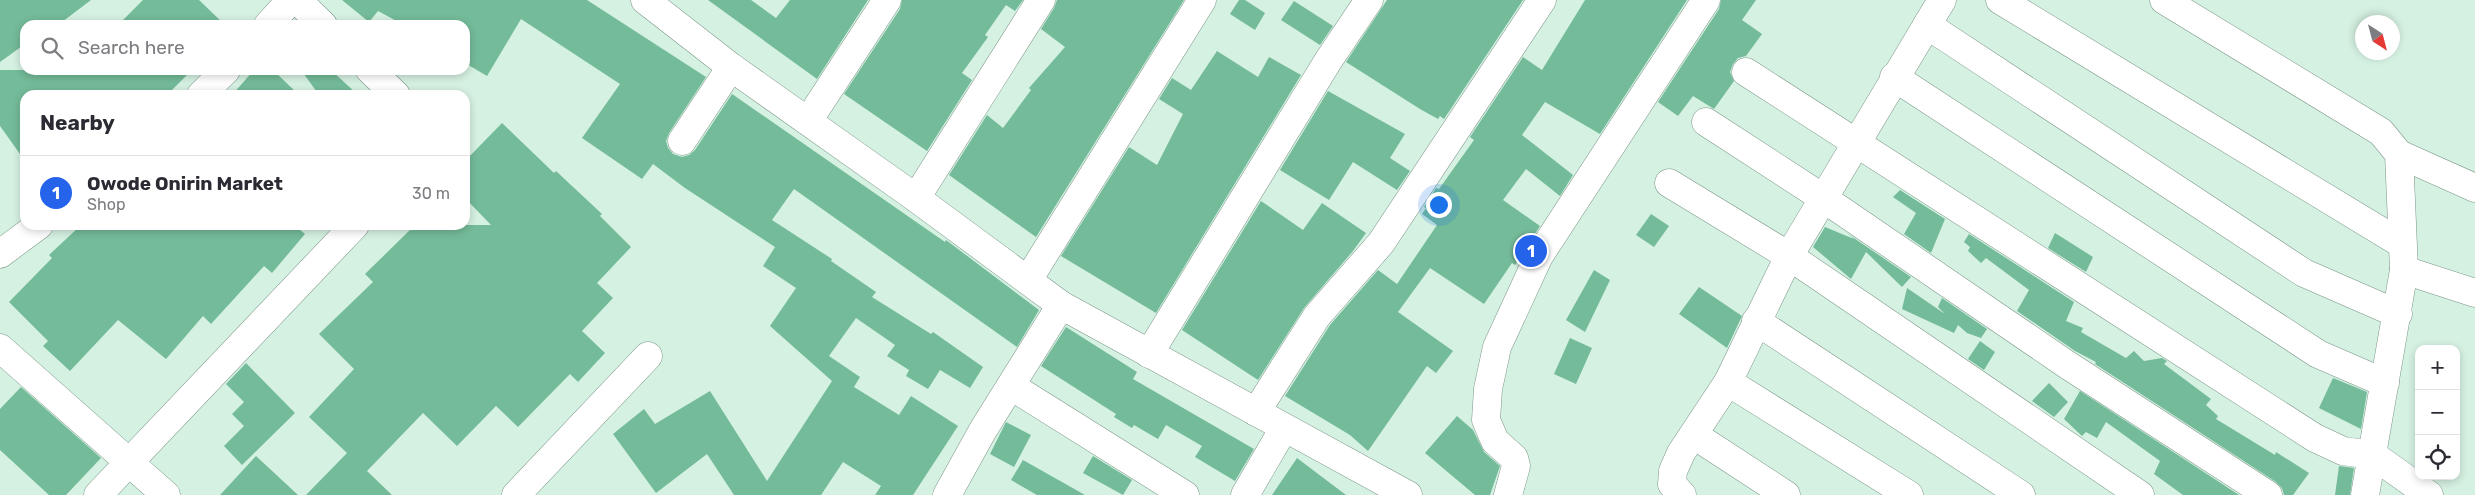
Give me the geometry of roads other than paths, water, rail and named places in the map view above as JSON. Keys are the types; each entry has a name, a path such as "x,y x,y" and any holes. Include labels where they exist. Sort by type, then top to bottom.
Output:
{"street":[{"path":"273,20 291,0"},
{"path":"297,0 318,20"},
{"path":"645,0 731,67 916,198 1061,305 1408,495"},
{"path":"808,121 887,0"},
{"path":"916,198 1042,0"},
{"path":"1028,280 1202,0"},
{"path":"1149,354 1328,61 1369,0"},
{"path":"1256,412 1317,316 1381,243 1542,0"},
{"path":"1508,495 1516,466 1514,458 1495,442 1486,420 1488,390 1497,347 1539,256 1706,0"},
{"path":"1682,495 1672,484 1673,471 1681,453 1728,382 1789,256 1894,77 1942,0"},
{"path":"2000,0 2403,257 2475,293"},
{"path":"2164,0 2381,132 2399,154 2475,188"},
{"path":"1927,25 2304,273 2398,314"},
{"path":"682,141 731,67"},
{"path":"1746,72 2316,438 2343,451 2373,455 2429,495"},
{"path":"206,90 221,75"},
{"path":"375,75 391,90"},
{"path":"1894,77 2318,354 2385,382"},
{"path":"1706,122 1824,198 2066,364 2268,495"},
{"path":"2366,495 2398,314 2403,257 2402,179 2399,154"},
{"path":"1669,183 1789,256 2140,495"},
{"path":"0,254 32,230"},
{"path":"98,495 350,230"},
{"path":"947,495 983,430 1061,305"},
{"path":"1756,321 2021,495"},
{"path":"0,348 166,495"},
{"path":"516,495 648,356"},
{"path":"1728,382 1909,495"},
{"path":"1010,386 1185,495"},
{"path":"1244,495 1284,428"},
{"path":"1694,435 1786,495"}],"place":[{"name":"Owode Onirin Market","path":"1531,251"}]}
